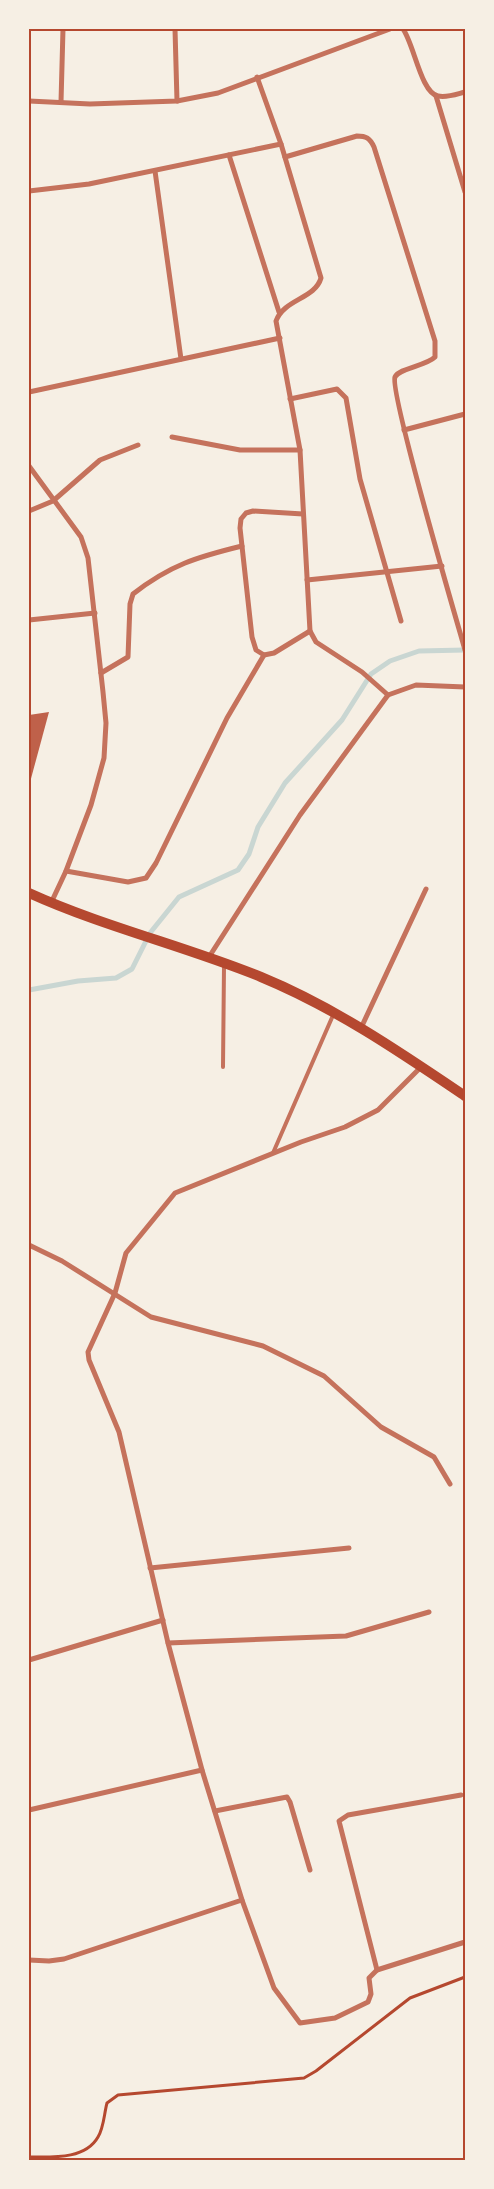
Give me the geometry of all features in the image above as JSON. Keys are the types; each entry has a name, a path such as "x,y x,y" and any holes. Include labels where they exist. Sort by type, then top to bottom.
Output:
{"main road":[{"path":"29,893 112,927 208,957 282,987 360,1028 422,1066 465,1096"}],"street":[{"path":"61,102 62,29"},
{"path":"175,29 177,101"},
{"path":"29,101 90,104 177,101 218,93 390,29"},
{"path":"403,29 413,47 427,89 436,96 448,97 465,92"},
{"path":"257,77 281,144 321,278 315,288 279,312"},
{"path":"436,96 465,192"},
{"path":"285,157 356,136 365,136 374,147 436,348 435,357 430,362 399,372 395,376 394,384 404,430 465,650"},
{"path":"29,191 89,184 281,144"},
{"path":"229,155 279,312 276,321 300,450 310,630 316,642 362,672 388,695"},
{"path":"155,170 181,358"},
{"path":"29,392 280,338"},
{"path":"290,399 338,389 343,393 350,420 360,479 401,621"},
{"path":"404,430 465,414"},
{"path":"172,437 240,450 300,450"},
{"path":"29,511 53,501 100,460 138,445"},
{"path":"29,466 81,537 88,558 106,724 104,758 91,805 66,871 51,903"},
{"path":"303,514 253,511 246,513 241,519 240,528 252,637 256,650 264,655 274,653 310,630"},
{"path":"101,673 128,657 130,604 133,594 179,564 197,557 242,546"},
{"path":"307,580 442,566"},
{"path":"29,620 95,613"},
{"path":"66,871 128,882 146,878 156,863 227,718 264,655"},
{"path":"208,957 300,815 388,695 416,685 465,688"},
{"path":"360,1028 426,889"},
{"path":"422,1066 378,1110 345,1127 272,1153 174,1193 126,1253 115,1293 88,1352 89,1360 119,1432 168,1643 202,1770 242,1900 274,1988 300,2023 335,2018 366,2004 370,1999 369,1978 376,1970 465,1942"},
{"path":"29,1245 44,1250 151,1317 263,1346 324,1376 381,1427 434,1457 450,1484"},
{"path":"150,1568 348,1548"},
{"path":"168,1643 346,1636 429,1612"},
{"path":"29,1660 163,1620"},
{"path":"29,1810 202,1770"},
{"path":"376,1970 339,1821 348,1815 461,1794"},
{"path":"214,1811 286,1797 290,1802 310,1870"},
{"path":"29,1960 49,1961 64,1959 242,1900"}],"lane":[{"path":"222,1067 224,963"},
{"path":"272,1153 334,1013"}],"path":[{"path":"29,2158 68,2155 87,2149 97,2139 107,2103 113,2096 304,2078 410,1998 465,1977"}],"building":[{"path":"49,712 29,786 29,715"}],"waterway":[{"path":"29,990 78,981 116,978 132,969 150,933 179,897 238,870 249,854 258,827 285,783 342,720 371,674 390,661 419,651 465,650"}]}
